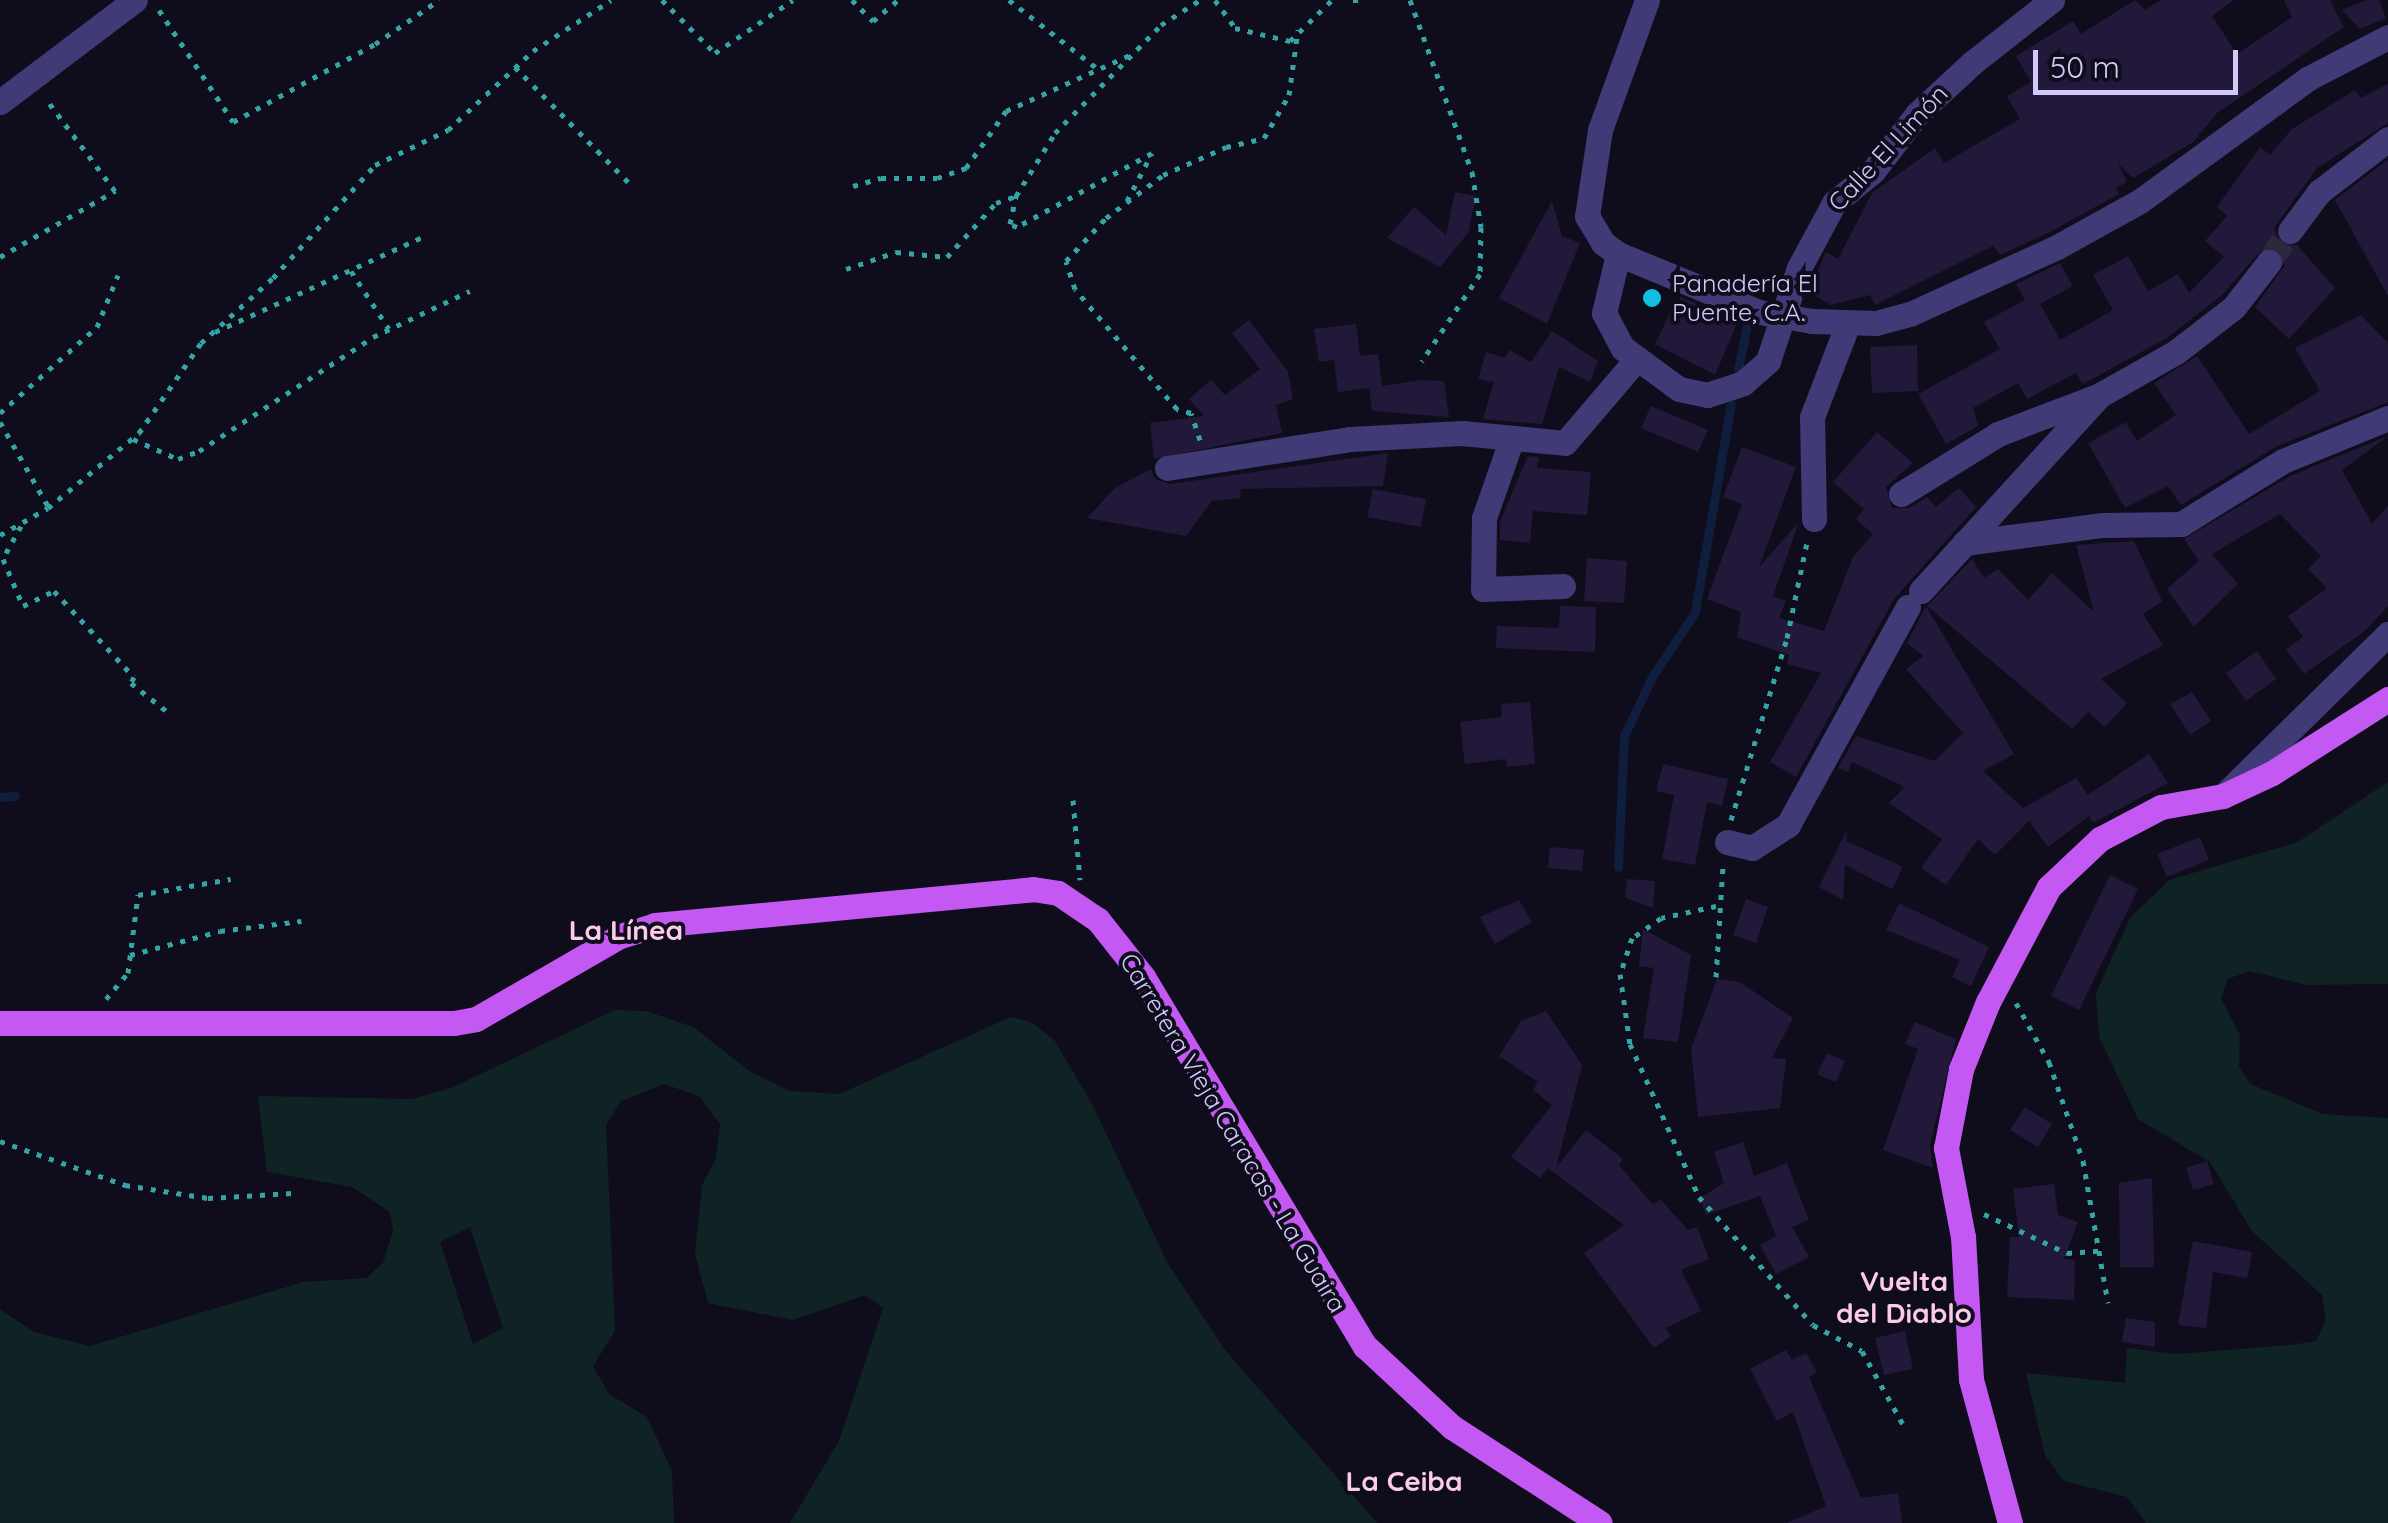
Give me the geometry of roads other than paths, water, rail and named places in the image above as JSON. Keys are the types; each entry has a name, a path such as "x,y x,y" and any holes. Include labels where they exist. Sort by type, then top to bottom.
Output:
{"main road":[{"path":"2010,1523 1972,1380 1963,1237 1953,1203 1949,1112 1996,984 2050,886 2100,839 2161,806 2224,796 2326,741 2388,699"},
{"name":"Carretera Vieja Caracas - La Guaira","path":"0,1023 454,1024 476,1019 620,936 673,921 1034,890 1077,903 1143,977 1365,1346 1452,1428 1600,1523"}],"street":[{"path":"1647,0 1600,130 1586,190 1592,230 1618,254 1759,312 1848,323 1910,314 2110,220 2307,79 2388,37"},
{"name":"Calle El Limón","path":"1618,254 1604,313 1636,360 1678,389 1707,395 1727,392 1760,370 1778,340 1815,231 1834,203 1873,171 1917,114 1972,63 2052,0"},
{"path":"0,102 127,2"},
{"path":"2290,231 2320,192 2388,139"},
{"path":"1902,494 1998,434 2100,395 2207,329 2269,262"},
{"path":"1814,518 1812,417 1848,323"},
{"path":"1167,468 1350,438 1462,433 1558,444 1574,438 1636,360"},
{"path":"1727,842 1752,848 1788,825 1915,599 2100,395"},
{"path":"1964,543 2102,525 2181,524 2283,461 2388,418"},
{"path":"1512,438 1484,518 1483,589 1563,586"},
{"path":"2224,796 2388,634"}],"waterway":[{"path":"1738,369 1747,326"},
{"path":"1618,867 1624,736 1652,677 1695,612 1731,404"},
{"path":"0,797 15,796"}],"tunnel":[{"path":"2269,262 2290,231"}],"place":[{"name":"Panadería El Puente, C.A.","path":"1652,298"}],"district":[{"name":"La Línea","path":"626,930"},
{"name":"Vuelta del Diablo","path":"1904,1297"},
{"name":"La Ceiba","path":"1404,1481"}]}
